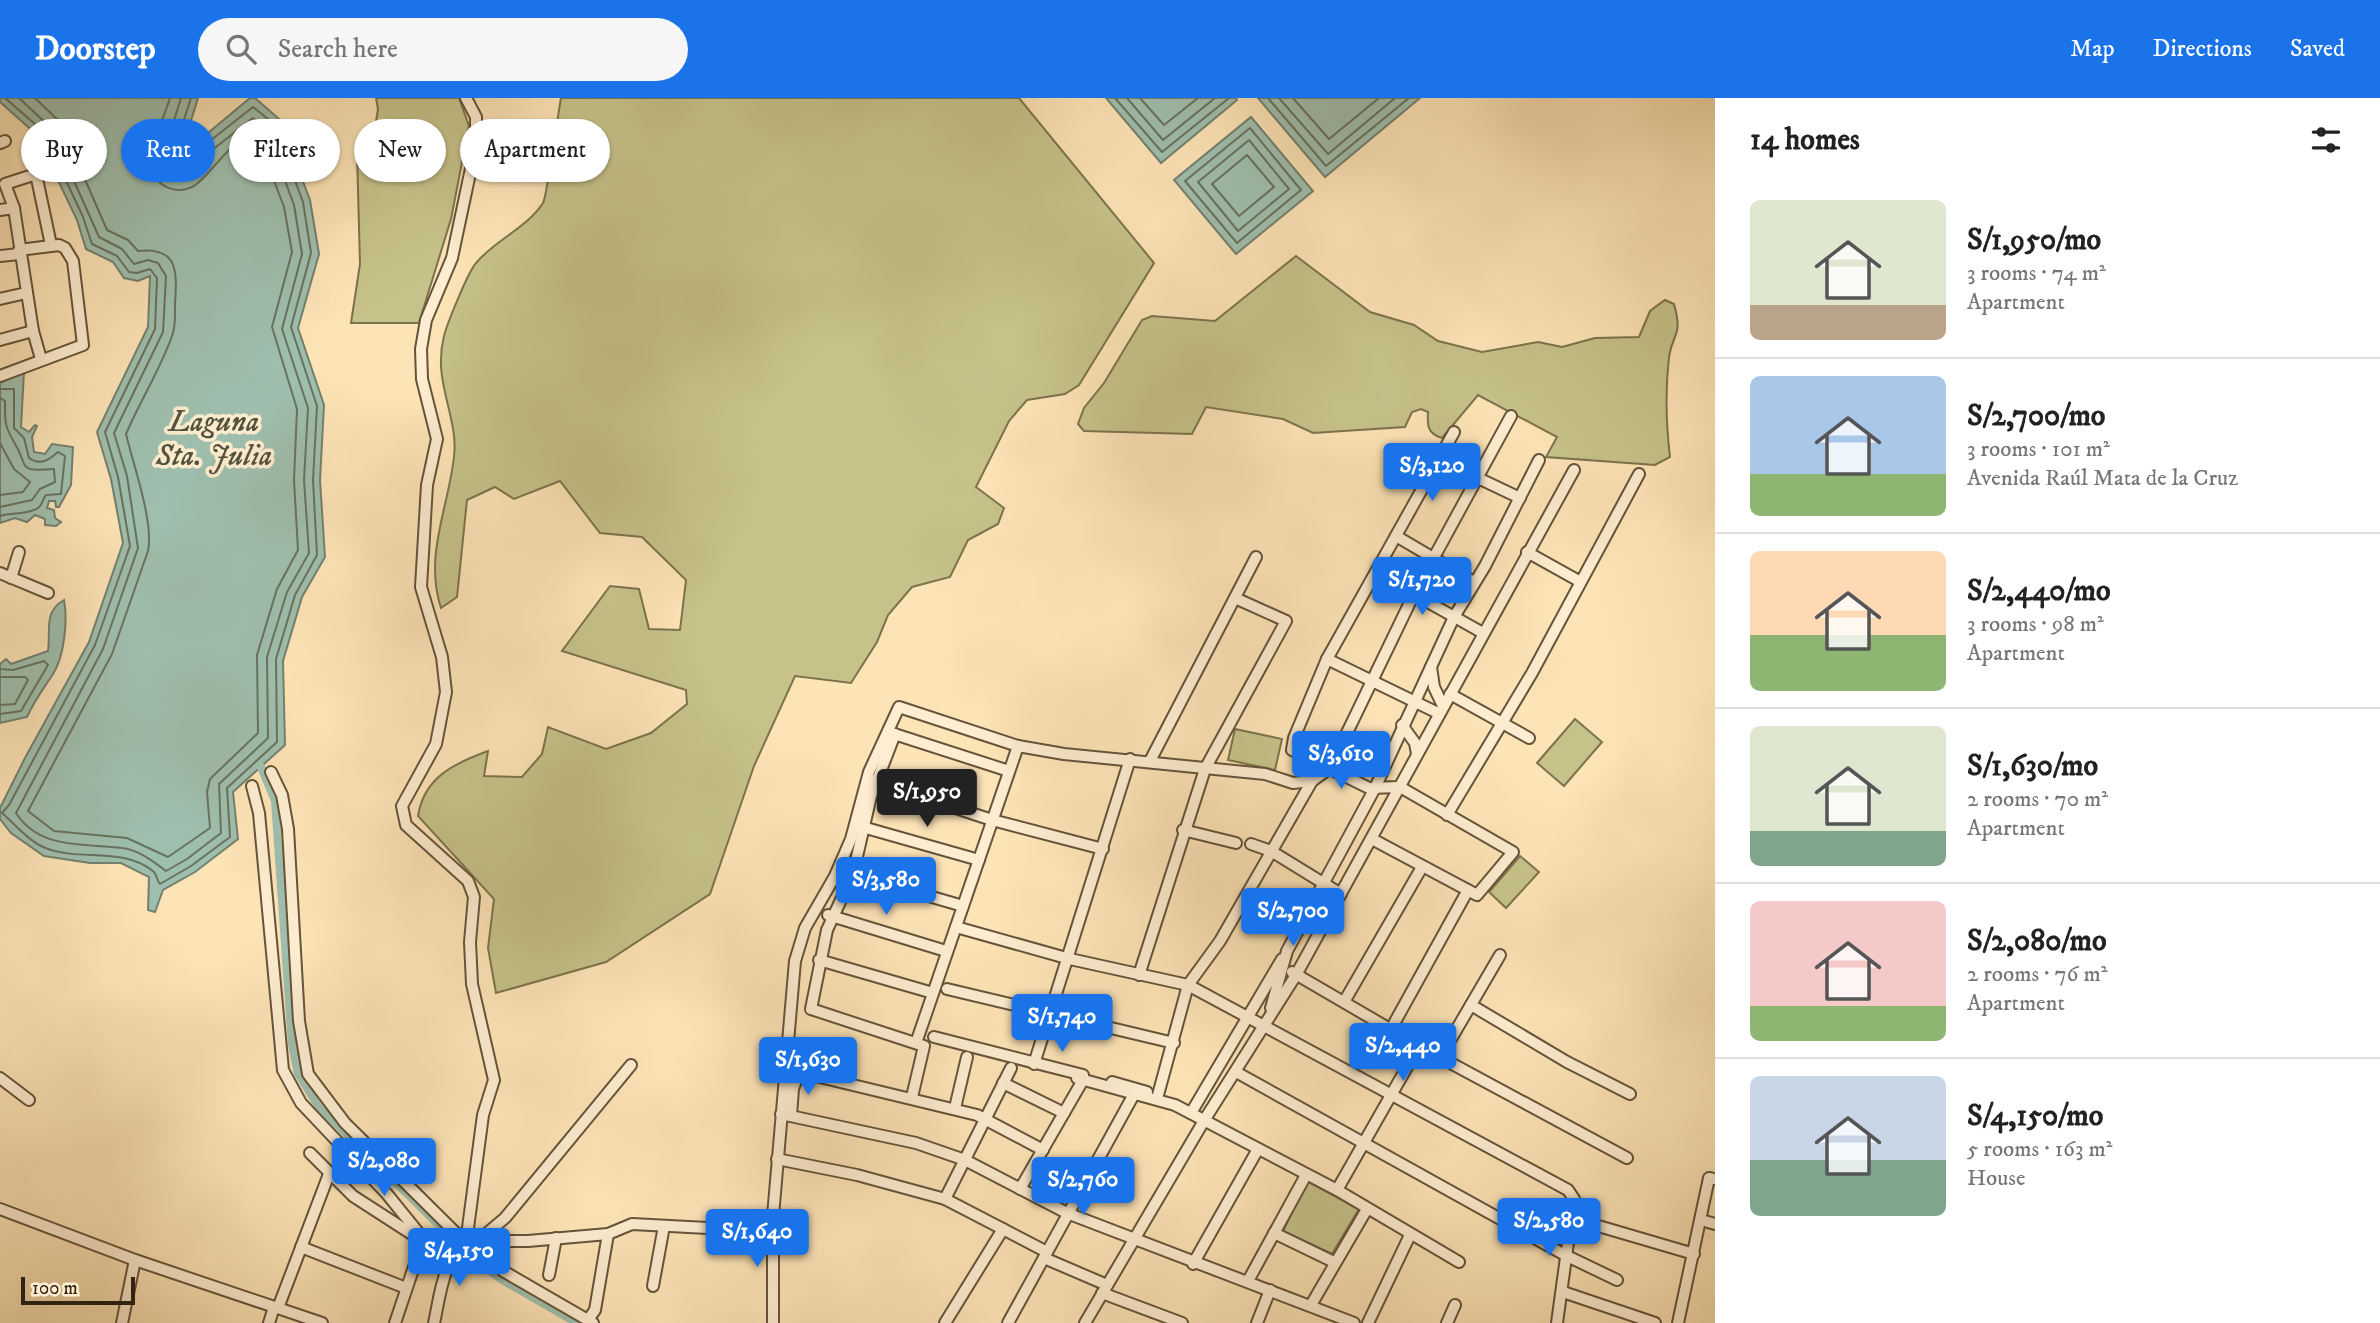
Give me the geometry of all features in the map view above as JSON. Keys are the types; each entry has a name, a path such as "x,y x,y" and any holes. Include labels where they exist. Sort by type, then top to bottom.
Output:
{"street":[{"path":"434,1323 452,1260 466,1243 483,1115 494,1080 472,984 470,942 474,897 468,881 406,825 402,806 436,744 446,692 442,657 421,587 427,485 437,439 422,379 421,349 426,320 453,258 478,137 476,117 466,98"},
{"path":"41,359 26,293 14,208 2,186 36,174 51,245"},
{"path":"0,210 14,208"},
{"path":"0,256 51,245 65,248 73,261 83,345 0,376"},
{"path":"0,299 26,293"},
{"path":"0,340 33,331"},
{"path":"1158,1095 1188,985 1220,941 1312,781 1330,768 1414,594 1511,416"},
{"path":"1372,839 1477,895 1513,852 1400,787 1375,788 1292,750 1294,738 1328,659 1454,432"},
{"path":"1440,454 1478,478 1520,498"},
{"path":"1191,1113 1324,884 1375,788 1454,617 1539,460"},
{"path":"1085,1323 1205,1119 1296,975 1574,470"},
{"path":"1447,815 1532,673 1579,581 1639,474"},
{"path":"1396,536 1474,582"},
{"path":"11,578 19,552"},
{"path":"1527,552 1579,581"},
{"path":"1150,761 1256,557"},
{"path":"0,573 48,593"},
{"path":"1376,573 1483,633"},
{"path":"1139,975 1205,769 1286,621 1235,598"},
{"path":"1328,659 1370,682 1414,701 1441,709"},
{"path":"1431,665 1441,709"},
{"path":"1450,694 1529,738"},
{"path":"786,1115 795,961 805,928 851,839 899,707 1018,746 1064,754 1265,774 1293,783 1312,781"},
{"path":"1402,725 1415,743 1417,754"},
{"path":"890,732 1009,771"},
{"path":"916,1043 1018,746"},
{"path":"1034,1064 1070,959 1130,759"},
{"path":"271,772 282,795 288,829 299,1021 308,1074 345,1123 466,1243"},
{"path":"872,780 992,820 1103,849"},
{"path":"872,780 866,828 853,874 832,916 811,1009 916,1043 924,1048 912,1097"},
{"path":"252,786 259,813 283,1070 301,1103 387,1194 426,1245"},
{"path":"866,828 979,860"},
{"path":"1184,830 1236,843"},
{"path":"1251,844 1271,851 1341,894"},
{"path":"1344,1002 1422,867"},
{"path":"853,874 963,906"},
{"path":"1391,1029 1468,890"},
{"path":"816,909 946,951"},
{"path":"956,927 1070,959 1188,985 1568,1190 1574,1199 1564,1255 1563,1292 1557,1323"},
{"path":"1264,1027 1284,967 1286,951"},
{"path":"1441,1056 1500,955"},
{"path":"820,960 933,993"},
{"path":"1284,967 1419,1046 1627,1158"},
{"path":"947,989 1052,1011 1174,1043"},
{"path":"1471,1005 1567,1062 1630,1094"},
{"path":"934,1037 1158,1095 1337,1190 1459,1262"},
{"path":"1337,1190 1419,1046"},
{"path":"954,1108 967,1057"},
{"path":"480,1239 505,1218 631,1065"},
{"path":"945,1199 1011,1068"},
{"path":"773,1323 772,1233 777,1159 799,1072 912,1097 986,1118 1043,1150"},
{"path":"1236,1072 1363,1144 1504,1218 1564,1255 1617,1280"},
{"path":"1020,1189 1064,1113 1080,1079 1133,1096 1146,1096 1175,1105"},
{"path":"1003,1083 1064,1113"},
{"path":"2,1084 29,1100"},
{"path":"1008,1323 1133,1096"},
{"path":"786,1115 916,1143 965,1160 1067,1213 1193,1264 1248,1281 1354,1323"},
{"path":"1193,1264 1258,1149"},
{"path":"310,1153 324,1164 328,1174 353,1196 452,1260"},
{"path":"777,1159 858,1175 945,1199 1163,1320 1182,1323"},
{"path":"269,1323 328,1174"},
{"path":"1248,1281 1306,1175"},
{"path":"1678,1323 1709,1178 1715,1179"},
{"path":"0,1209 135,1260 316,1322"},
{"path":"1311,1305 1367,1209"},
{"path":"745,1230 759,1227 773,1216"},
{"path":"505,1218 501,1231 504,1241 498,1261 503,1271 590,1322 595,1310 608,1234"},
{"path":"1571,1218 1694,1254"},
{"path":"1701,1220 1715,1224"},
{"path":"466,1243 480,1239 504,1241 608,1234 632,1224 772,1233"},
{"path":"653,1286 664,1226"},
{"path":"945,1323 1003,1229"},
{"path":"1274,1233 1334,1262"},
{"path":"1368,1323 1410,1235"},
{"path":"549,1275 556,1238"},
{"path":"395,1323 406,1288 426,1245"},
{"path":"301,1247 406,1288"},
{"path":"122,1323 135,1260"},
{"path":"1257,1323 1270,1290"},
{"path":"1563,1292 1655,1323"},
{"path":"1447,1323 1455,1305"}],"shaded area":[{"path":"376,98 459,98 466,119 460,119 460,172 451,219 419,323 351,323 360,264 358,182 446,182 446,119 376,119"},
{"path":"561,98 1019,98 1154,263 1079,385 1065,394 1027,400 1009,421 976,487 1004,508 998,524 968,540 950,577 912,587 888,615 877,642 851,683 795,676 754,766 710,894 606,962 496,993 488,948 494,899 418,816 427,791 443,773 488,751 484,776 522,777 542,754 548,727 606,749 651,733 687,704 686,690 562,651 610,586 639,589 649,629 680,630 686,580 642,537 600,533 560,481 514,499 495,487 467,500 457,597 441,608 436,589 436,551 455,442 441,369 444,336 453,310 472,268 492,247 536,212 543,203 548,182 610,182 610,119 558,119"},
{"path":"1296,256 1370,312 1414,325 1438,341 1482,352 1538,342 1562,347 1595,338 1639,337 1650,311 1665,300 1674,304 1678,323 1669,357 1667,395 1670,457 1655,465 1546,457 1557,437 1478,395 1442,438 1431,432 1428,412 1421,409 1412,412 1405,427 1313,433 1283,419 1206,407 1192,434 1084,431 1078,424 1084,408 1104,383 1142,320 1152,316 1215,321"},
{"path":"1575,719 1602,742 1564,786 1537,763"},
{"path":"1235,729 1282,739 1275,770 1228,760"},
{"path":"1520,856 1539,872 1506,908 1489,892"},
{"path":"1307,1181 1359,1209 1332,1254 1283,1231"}],"water":[{"name":"Laguna Sta. Julia","path":"0,98 198,98 191,119 121,119 121,182 215,182 215,127 250,98 255,98 279,119 229,119 229,182 303,182 310,200 319,254 298,328 324,405 320,480 325,557 302,597 283,661 285,745 233,792 238,839 195,872 163,890 155,912 148,910 149,877 121,863 90,863 44,856 11,833 0,819 0,808 26,756 89,642 123,543 111,479 97,432 148,327 150,276 138,281 124,278 113,262 86,249 77,220 59,182 107,182 107,119 21,121 0,102"},
{"path":"1106,98 1236,98 1237,100 1161,163"},
{"path":"1258,98 1420,98 1325,177"},
{"path":"1251,117 1313,191 1236,254 1174,180"},
{"path":"24,372 21,427 29,432 37,426 32,437 34,452 45,454 52,444 73,447 71,485 59,507 56,507 55,501 49,501 47,508 54,510 55,518 61,522 56,526 45,525 45,519 35,515 27,522 15,518 0,523 0,383"},
{"path":"64,600 64,638 57,667 27,717 0,723 0,664 6,659 11,664 48,651 49,622 53,610"}],"waterway":[{"path":"261,767 275,801 292,1045 298,1074 318,1106 470,1256 502,1280 577,1323"}]}
